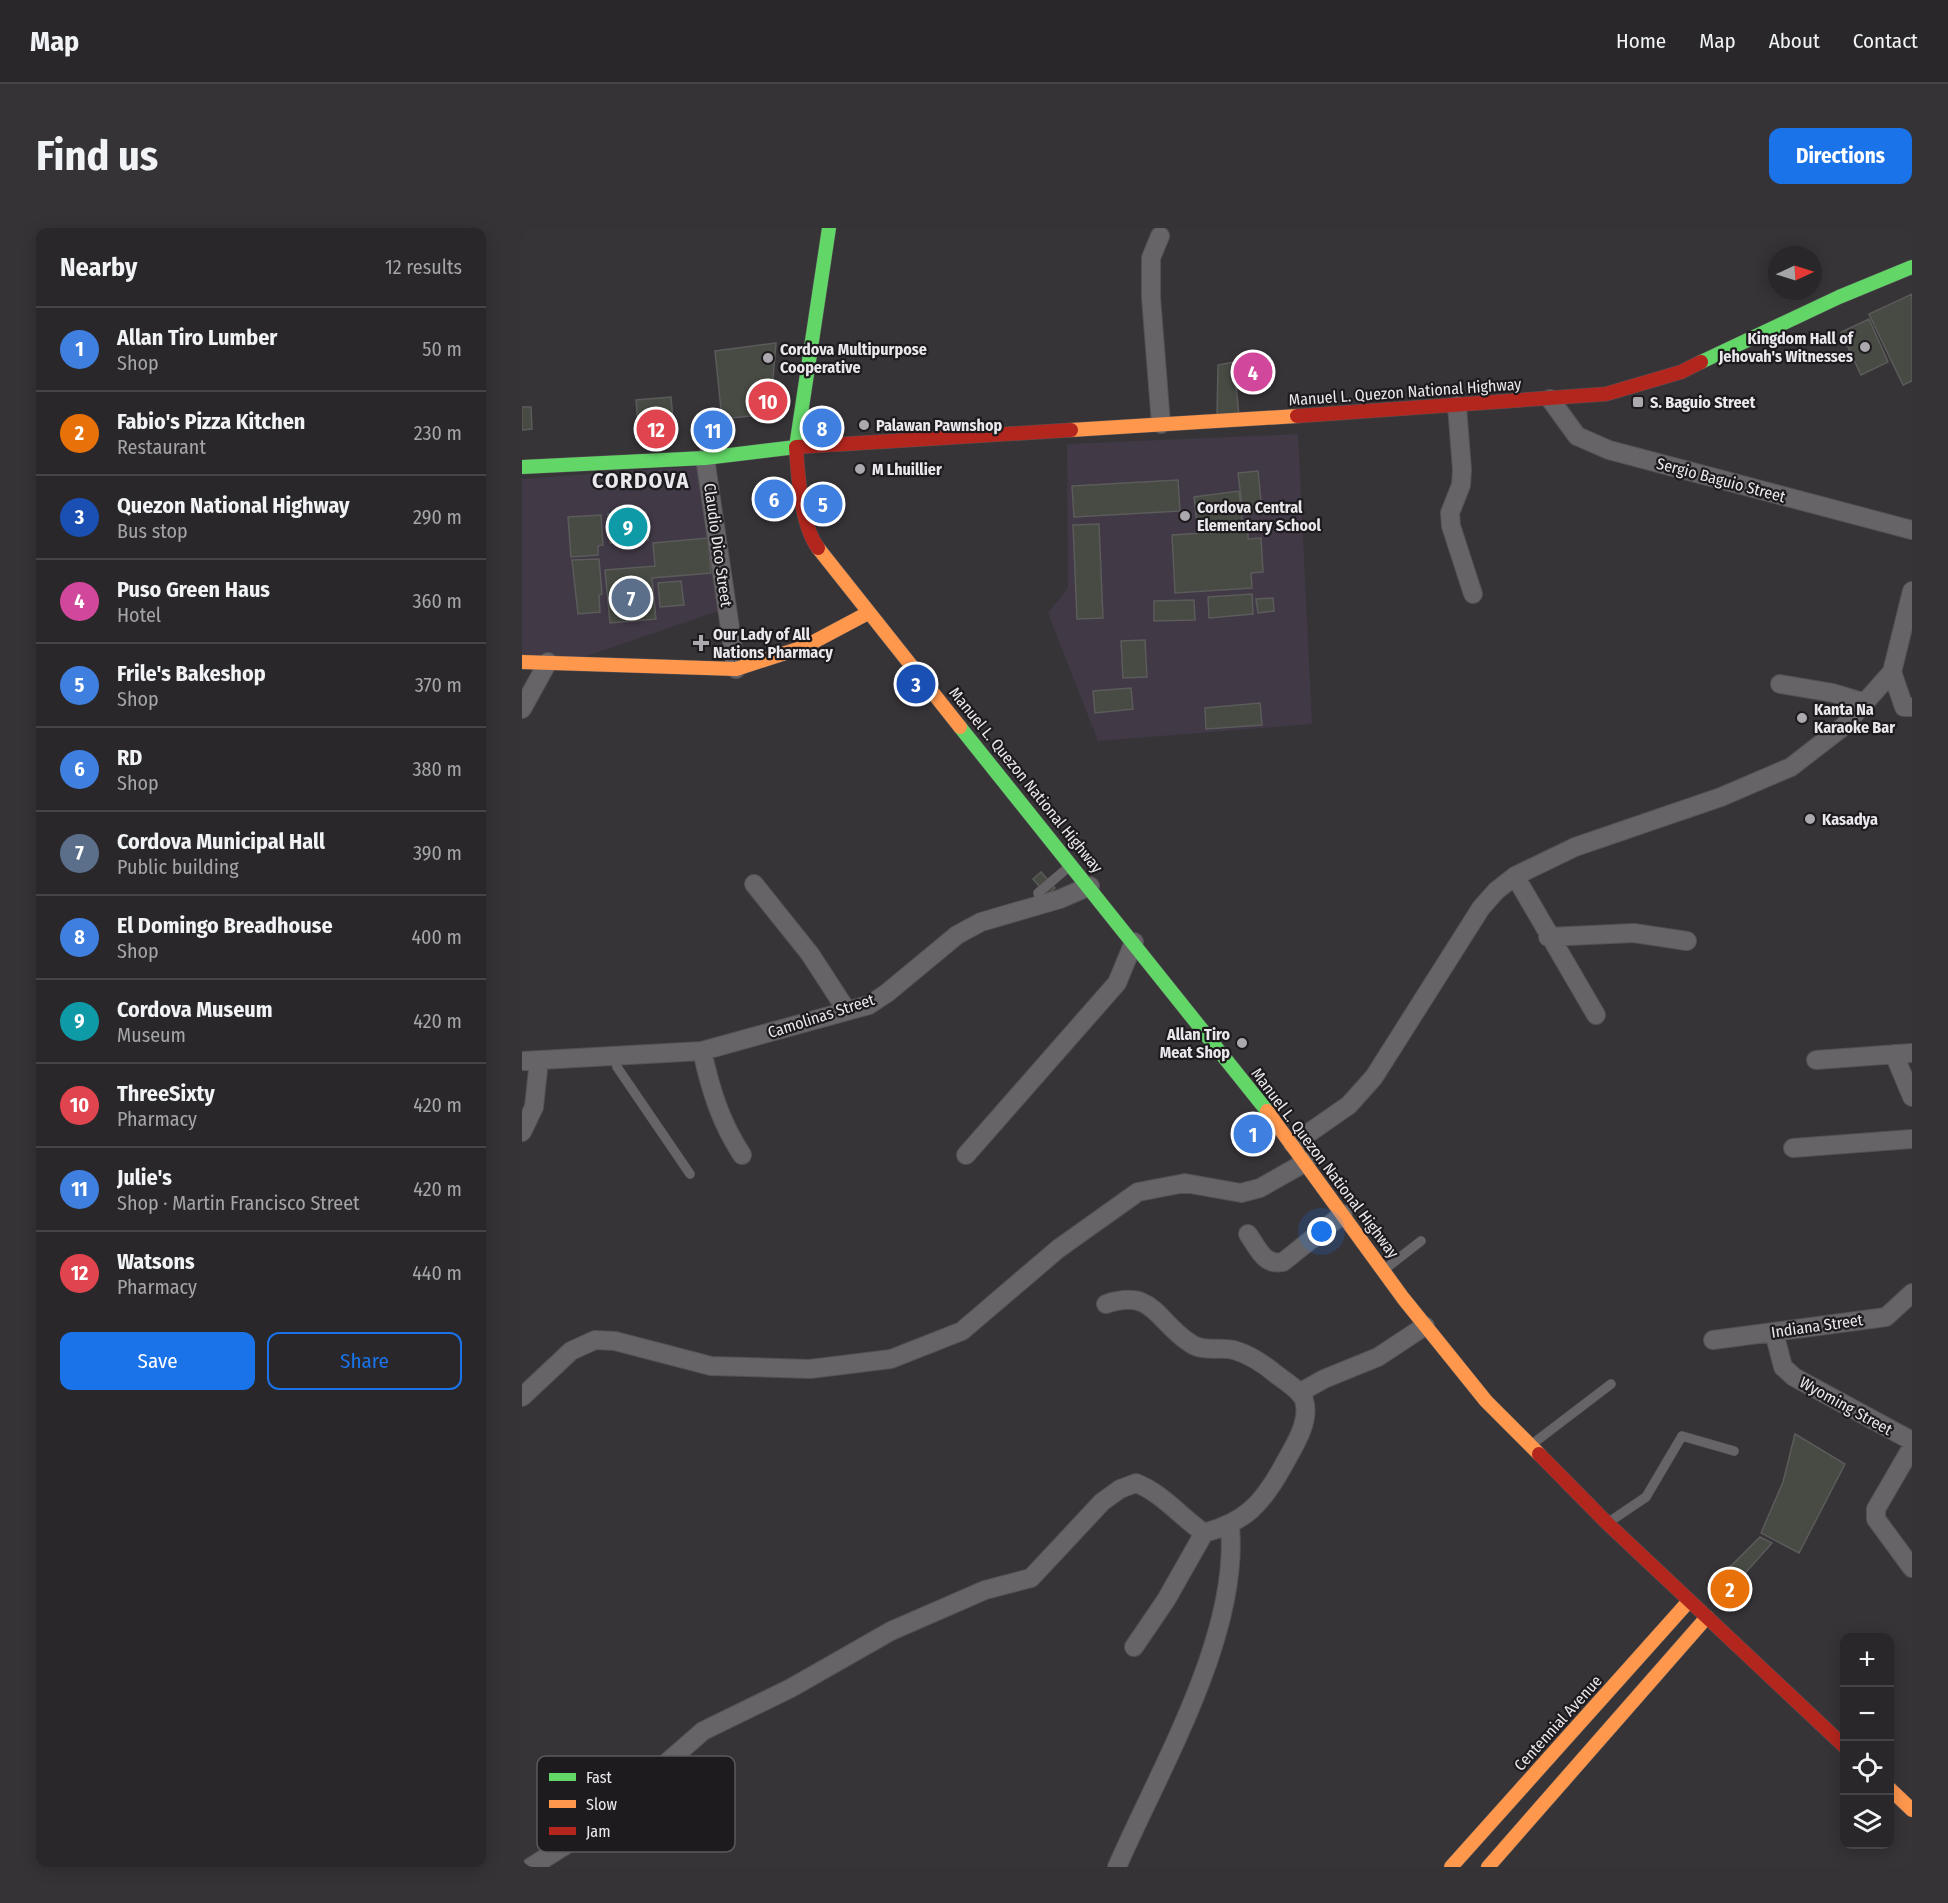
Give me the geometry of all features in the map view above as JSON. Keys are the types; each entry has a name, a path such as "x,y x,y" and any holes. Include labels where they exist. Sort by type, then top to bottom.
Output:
{"main road":[{"path":"522,467 705,458 796,447 829,228"},
{"name":"Manuel L. Quezon National Highway","path":"1840,1741 1689,1601 1529,1446 1486,1401 1425,1326 1293,1144 1090,886 868,613 812,540 798,481 796,447 1457,406 1606,394 1681,372 1839,297 1912,267"},
{"path":"522,662 736,669 763,664 819,642 868,613"},
{"name":"Centennial Avenue","path":"1450,1867 1689,1601"},
{"path":"1488,1867 1581,1764 1707,1617"},
{"path":"1894,1793 1912,1810"}],"street":[{"path":"1160,236 1151,258 1151,297 1161,424"},
{"name":"Sergio Baguio Street","path":"1550,399 1577,436 1609,450 1912,530"},
{"path":"1457,406 1462,470 1461,485 1451,508 1450,519 1454,542 1473,594"},
{"name":"Claudio Dico Street","path":"705,458 736,669"},
{"path":"1293,1144 1349,1105 1374,1077 1481,908 1496,891 1515,876 1575,848 1721,797 1791,767 1844,726 1892,672 1912,591"},
{"path":"522,709 548,662"},
{"path":"1892,672 1904,707 1912,707"},
{"path":"1780,684 1833,693 1866,703"},
{"path":"1515,876 1548,937 1596,1015"},
{"path":"754,884 810,954 847,1011"},
{"name":"Camolinas Street","path":"531,1060 702,1051 869,1005 887,993 957,935 981,922 1042,904 1090,886"},
{"path":"1548,937 1624,933 1687,941"},
{"path":"966,1155 1118,983 1134,942"},
{"path":"702,1051 711,1091 725,1128 742,1155"},
{"path":"1816,1060 1903,1054 1912,1097"},
{"path":"522,1132 534,1107 531,1060"},
{"path":"1793,1148 1912,1139"},
{"path":"522,1397 571,1351 595,1340 615,1341 711,1366 810,1369 891,1359 962,1331 1058,1249 1138,1192 1185,1183 1241,1193 1260,1188 1306,1162"},
{"path":"1248,1234 1266,1260 1274,1264 1283,1262 1343,1214"},
{"name":"Indiana Street","path":"1713,1340 1887,1317 1912,1293"},
{"path":"1106,1304 1138,1299 1150,1306 1190,1343 1203,1349 1231,1349 1259,1360 1299,1393 1304,1400 1304,1420 1297,1442 1268,1494 1230,1526 1204,1533 1166,1600 1134,1647"},
{"path":"1299,1393 1324,1379 1378,1357 1425,1326"},
{"name":"Wyoming Street","path":"1774,1332 1783,1367 1794,1377 1912,1442"},
{"path":"1912,1447 1876,1509 1876,1519 1912,1569"},
{"path":"674,1756 703,1731 791,1688 891,1631 985,1590 1031,1578 1102,1502 1120,1489 1136,1483 1153,1489 1181,1516 1204,1533"},
{"path":"1117,1867 1198,1684 1219,1623 1232,1543 1230,1526"},
{"path":"531,1867 555,1852"}],"lane":[{"path":"1042,904 1038,892 1072,864"},
{"path":"614,1054 617,1067 690,1174"},
{"path":"1384,1270 1421,1241"},
{"path":"1529,1446 1611,1384"},
{"path":"1607,1523 1646,1497 1682,1436 1734,1451"}],"shaded area":[{"name":"Cordova Central Elementary School","path":"1298,434 1312,724 1098,741 1048,613 1068,588 1067,444"},
{"path":"701,466 721,610 578,659 522,656 522,479"}],"building":[{"path":"1912,294 1912,381 1903,385 1869,314"},
{"name":"Kingdom Hall of Jehovah's Witnesses","path":"1869,319 1888,362 1861,375 1841,332"},
{"path":"776,343 770,414 722,419 715,351"},
{"path":"1234,362 1239,416 1217,417 1218,365"},
{"path":"671,397 674,431 639,434 636,400"},
{"path":"522,407 531,407 532,429 522,430"},
{"path":"1258,471 1262,511 1243,513 1238,473"},
{"path":"1178,480 1180,511 1074,517 1072,486"},
{"path":"1239,491 1243,527 1198,533 1194,497"},
{"path":"646,512 648,540 610,543 608,514"},
{"path":"601,515 603,545 598,546 598,555 571,557 568,517"},
{"path":"1099,524 1103,618 1077,619 1073,525"},
{"path":"1248,530 1248,539 1261,538 1263,572 1251,573 1252,588 1175,593 1172,535"},
{"path":"708,538 711,573 652,578 656,619 610,623 605,570 655,566 653,543"},
{"path":"599,559 602,594 599,595 600,612 578,614 572,560"},
{"path":"681,581 684,605 660,607 658,583"},
{"path":"1252,594 1253,614 1209,618 1208,597"},
{"path":"1273,598 1274,611 1258,613 1256,599"},
{"path":"1194,600 1195,620 1154,621 1154,601"},
{"path":"1145,640 1147,677 1123,678 1121,641"},
{"path":"1131,688 1133,709 1095,713 1093,691"},
{"path":"1260,703 1262,725 1206,729 1205,708"},
{"path":"1041,872 1055,888 1047,895 1033,879"},
{"path":"1795,1434 1845,1464 1799,1553 1761,1533 1783,1482"},
{"path":"1760,1537 1772,1543 1723,1598 1713,1584"}],"traffic: fast":[{"path":"522,467 705,458 796,447 829,228"},
{"path":"1701,362 1839,297 1912,267"},
{"path":"960,727 1267,1111"}],"traffic: slow":[{"path":"1071,430 1297,416"},
{"path":"818,548 960,727"},
{"path":"522,662 736,669 804,647 868,613"},
{"path":"1267,1111 1403,1298 1486,1401 1539,1454"},
{"path":"1451,1867 1689,1601"},
{"path":"1488,1867 1707,1617"},
{"path":"1894,1793 1912,1810"}],"traffic: jam":[{"path":"1297,416 1606,394 1681,372 1701,362"},
{"path":"818,548 804,514 796,447 1071,430"},
{"path":"1539,1454 1607,1523 1840,1742"}],"place":[{"name":"Kingdom Hall of Jehovah's Witnesses","path":"1865,347"},
{"name":"Cordova Multipurpose Cooperative","path":"768,358"},
{"name":"Puso Green Haus","path":"1253,372"},
{"name":"ThreeSixty","path":"768,401"},
{"name":"S. Baguio Street","path":"1638,402"},
{"name":"Palawan Pawnshop","path":"864,425"},
{"name":"El Domingo Breadhouse","path":"822,428"},
{"name":"Watsons","path":"656,429"},
{"name":"Julie's","path":"713,430"},
{"name":"M Lhuillier","path":"860,469"},
{"name":"RD","path":"774,499"},
{"name":"Frile's Bakeshop","path":"823,504"},
{"name":"Cordova Central Elementary School","path":"1185,516"},
{"name":"Cordova Museum","path":"628,527"},
{"name":"Cordova Municipal Hall","path":"631,598"},
{"name":"Our Lady of All Nations Pharmacy","path":"701,643"},
{"name":"Quezon National Highway","path":"916,684"},
{"name":"Kanta Na Karaoke Bar","path":"1802,718"},
{"name":"Kasadya","path":"1810,819"},
{"name":"Allan Tiro Meat Shop","path":"1242,1043"},
{"name":"Allan Tiro Lumber","path":"1253,1134"},
{"name":"Fabio's Pizza Kitchen","path":"1730,1589"}],"district":[{"name":"CORDOVA","path":"641,480"}]}
